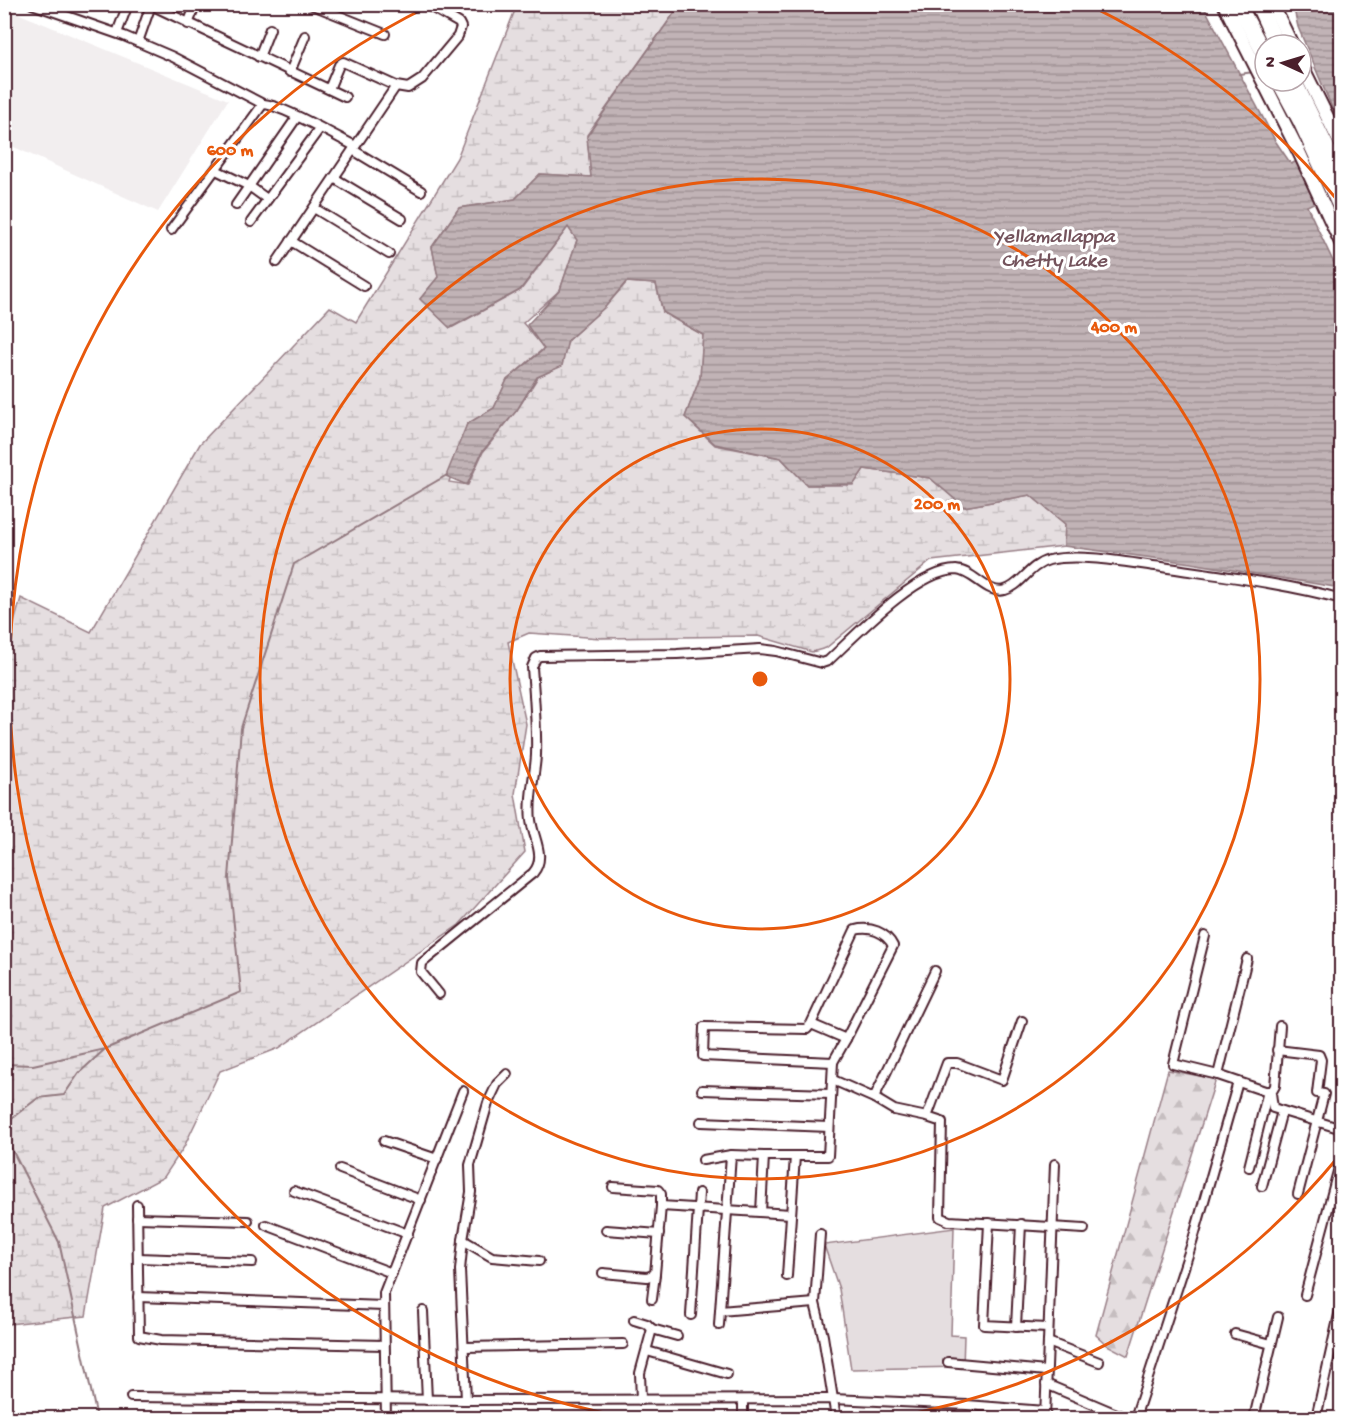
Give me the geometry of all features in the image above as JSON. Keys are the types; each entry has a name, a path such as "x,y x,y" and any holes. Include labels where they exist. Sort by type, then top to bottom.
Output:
{"highway":[{"path":"1238,4 1253,33"},
{"path":"1257,4 1271,33"},
{"path":"1287,93 1323,146 1339,205"},
{"path":"1299,93 1323,146 1341,179"}],"main road":[{"path":"1224,4 1323,146"},
{"path":"1272,4 1286,33"},
{"path":"1309,93 1323,146 1325,211 1341,245"}],"street":[{"path":"32,4 117,33 187,63 263,104 268,104 320,128 421,191"},
{"path":"117,33 128,4"},
{"path":"188,24 196,4"},
{"path":"310,4 385,34"},
{"path":"329,89 339,65 343,62 396,86 408,88 416,84 461,31 459,24 426,4"},
{"path":"138,42 151,5 345,97"},
{"path":"259,57 270,29"},
{"path":"290,72 305,36"},
{"path":"277,262 396,86"},
{"path":"171,230 263,104"},
{"path":"236,206 297,117"},
{"path":"251,222 320,128"},
{"path":"216,170 249,186 267,200"},
{"path":"334,178 402,219"},
{"path":"314,208 389,254"},
{"path":"291,241 364,286"},
{"path":"439,994 421,972 422,963 533,873 539,862 530,807 537,743 532,667 536,658 540,656 700,653 760,649 822,663 828,661 895,600 945,571 963,571 991,589 1005,590 1040,564 1065,558 1109,560 1190,571 1303,590 1341,599"},
{"path":"703,1160 731,1155 828,1156 833,1062 893,946 888,938 866,927 855,930 807,1029 704,1026 703,1056 833,1062"},
{"path":"1205,936 1173,1064 1218,1075 1270,1092"},
{"path":"1218,1075 1247,959"},
{"path":"874,1098 934,971"},
{"path":"927,1117 947,1063 957,1063 1002,1080 1022,1021"},
{"path":"811,1024 846,1039"},
{"path":"1248,1167 1270,1092 1275,1086 1280,1026"},
{"path":"1277,1050 1319,1055 1321,1060 1317,1092 1324,1094 1298,1194"},
{"path":"466,1400 460,1270 471,1192 470,1165 479,1128 497,1084 507,1074"},
{"path":"832,1080 874,1098 894,1110 942,1122 939,1217 949,1221 1084,1229"},
{"path":"1135,1419 1192,1243 1238,1082"},
{"path":"386,1419 384,1293 463,1090"},
{"path":"702,1090 831,1094"},
{"path":"1270,1092 1273,1107 1341,1129"},
{"path":"1262,1186 1282,1111"},
{"path":"701,1122 829,1127"},
{"path":"384,1141 437,1160"},
{"path":"719,1324 731,1155"},
{"path":"761,1212 764,1156"},
{"path":"787,1276 795,1156"},
{"path":"1305,1295 1341,1156"},
{"path":"131,1397 427,1400 833,1399 967,1405 1045,1415 1055,1164"},
{"path":"340,1169 421,1200"},
{"path":"613,1187 658,1190 661,1194 652,1299"},
{"path":"294,1191 408,1234"},
{"path":"691,1315 699,1193"},
{"path":"137,1205 139,1336 161,1340 384,1345"},
{"path":"661,1206 791,1214"},
{"path":"137,1218 248,1221"},
{"path":"989,1223 984,1325 1048,1328"},
{"path":"1016,1327 1021,1224"},
{"path":"266,1225 392,1274"},
{"path":"606,1230 658,1234"},
{"path":"820,1234 815,1302 824,1336 836,1419"},
{"path":"463,1240 492,1257 539,1261"},
{"path":"138,1258 252,1262"},
{"path":"603,1273 647,1277 655,1274"},
{"path":"138,1297 384,1306"},
{"path":"720,1311 815,1302"},
{"path":"1316,1419 1341,1302"},
{"path":"423,1311 427,1400"},
{"path":"1254,1419 1278,1317"},
{"path":"634,1320 647,1324 652,1329 677,1336"},
{"path":"641,1400 640,1372 652,1329"},
{"path":"1235,1334 1271,1344"},
{"path":"1048,1342 1099,1362"},
{"path":"465,1347 623,1344"},
{"path":"647,1351 727,1374"},
{"path":"948,1362 1046,1371"},
{"path":"1046,1384 1121,1418"},
{"path":"743,1400 743,1419"}],"shaded area":[{"path":"5,8 228,100 158,212 5,143"}],"green space":[{"path":"517,5 680,5 587,135 591,177 540,174 515,199 459,208 432,247 438,277 420,299 451,328 521,290 568,227 577,240 560,290 523,323 544,348 507,380 494,408 467,424 449,482 468,485 483,452 517,410 538,377 561,366 568,340 606,306 627,282 656,284 663,313 703,335 700,378 685,417 715,445 781,458 807,485 853,485 864,469 930,478 964,507 1030,495 1065,524 1064,546 931,561 826,648 812,652 758,636 601,638 529,633 508,642 526,724 515,794 525,852 459,925 279,1048 220,1071 184,1147 164,1177 105,1208 86,1316 8,1324 5,1335 4,658 21,598 91,632 200,444 330,307 356,322 457,158"},
{"path":"1168,1070 1216,1079 1128,1356 1107,1345 1096,1335"},
{"path":"954,1228 951,1335 964,1336 963,1367 851,1369 839,1289 824,1245"}],"water":[{"name":"Yellamallappa Chetty Lake","path":"680,5 1203,5 1276,142 1291,164 1341,139 1341,190 1307,206 1341,278 1341,588 1191,563 1064,546 1065,524 1030,495 964,507 930,478 864,469 854,484 807,485 781,458 715,444 685,417 700,378 703,335 663,312 656,284 626,282 606,306 568,340 562,366 537,377 517,410 482,452 467,485 446,476 467,424 494,408 507,380 544,349 527,325 560,290 577,240 568,227 520,290 450,328 420,299 438,277 432,247 459,208 515,199 540,174 591,177 587,136"},
{"path":"1293,5 1341,5 1341,129 1313,63 1313,33 1301,33"}],"waterway":[{"path":"1239,74 1253,72"},
{"path":"4,1064 33,1065 105,1049 241,992 229,878 241,728 294,564 447,475"},
{"path":"4,1124 38,1098 64,1095 79,1073 104,1050"},
{"path":"4,1134 59,1242 97,1418"}]}
